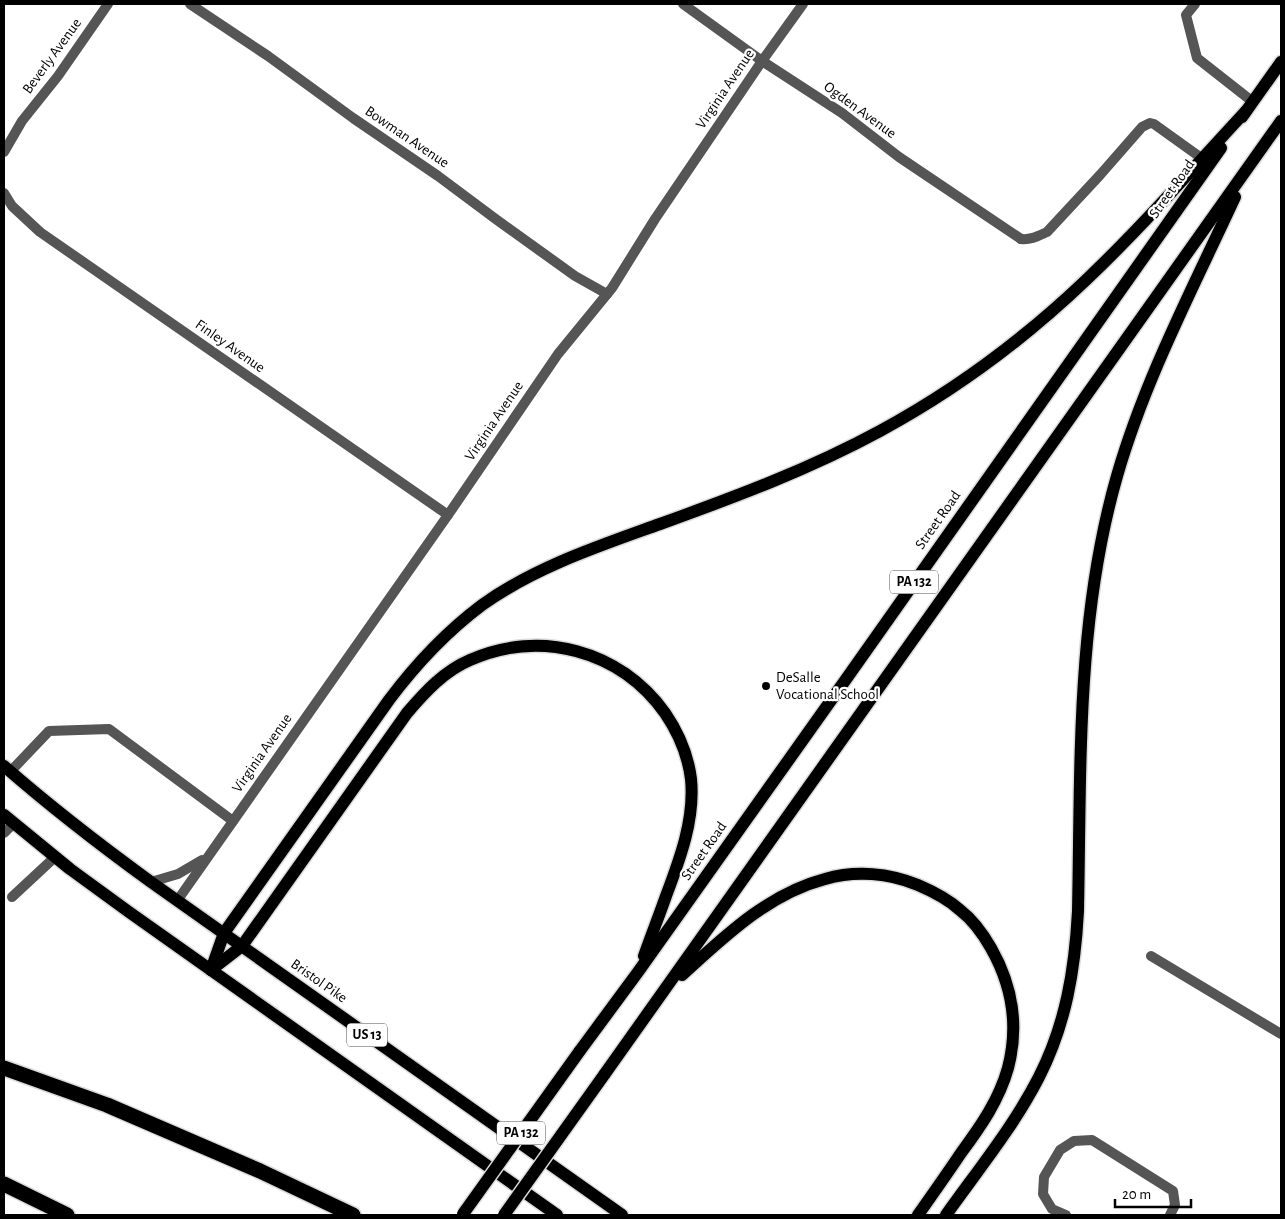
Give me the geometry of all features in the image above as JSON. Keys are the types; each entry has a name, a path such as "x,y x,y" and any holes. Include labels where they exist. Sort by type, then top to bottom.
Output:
{"highway":[{"path":"4,1068 106,1105 260,1171 353,1215"},
{"path":"4,1184 67,1215"}],"main road":[{"path":"211,970 224,934 405,679 440,641 461,622 502,592 548,568 598,547 721,502 842,450 925,404 982,366 1057,306 1114,253 1206,161 1250,106 1281,62"},
{"name":"PA 132","path":"504,1215 1281,121"},
{"name":"Street Road","path":"463,1215 638,972 1206,161"},
{"path":"946,1215 1027,1100 1040,1075 1061,1021 1074,967 1078,912 1082,694 1086,649 1090,606 1107,517 1125,452 1147,390 1248,169"},
{"path":"211,970 242,946 407,713 430,688 444,676 469,660 515,647 534,645 571,649 606,662 636,681 669,718 680,740 688,763 692,794 688,828 675,872 638,972"},
{"name":"Bristol Pike","path":"7,769 93,840 177,901 622,1215"},
{"name":"US 13","path":"9,819 55,857 129,912 557,1215"},
{"path":"665,990 726,936 758,911 805,885 826,878 847,874 888,876 927,889 961,910 986,939 1004,973 1010,992 1014,1029 1013,1047 1002,1087 994,1105 918,1215"}],"street":[{"name":"Beverly Avenue","path":"4,152 22,121 58,76 108,4"},
{"name":"Bowman Avenue","path":"190,4 268,56 353,118 438,176 575,276 607,294"},
{"name":"Ogden Avenue","path":"683,4 762,61 842,113 899,157 1021,239 1028,240 1047,232 1142,127 1150,123 1206,161"},
{"name":"Virginia Avenue","path":"177,901 448,515 558,354 612,288 655,219 802,4"},
{"path":"1195,4 1186,15 1197,58 1250,106"},
{"name":"Finley Avenue","path":"4,193 12,206 40,232 448,515"},
{"path":"7,769 49,731 109,729 233,821"},
{"path":"4,833 9,819"},
{"name":"Virginia Avenue","path":"151,882 178,874 199,863 209,855"},
{"path":"12,897 55,857"},
{"path":"1151,956 1281,1034"},
{"path":"1066,1215 1052,1209 1043,1194 1044,1176 1060,1150 1074,1141 1092,1140 1172,1191 1175,1205 1170,1215"}],"place":[{"name":"DeSalle Vocational School","path":"766,686"}]}
